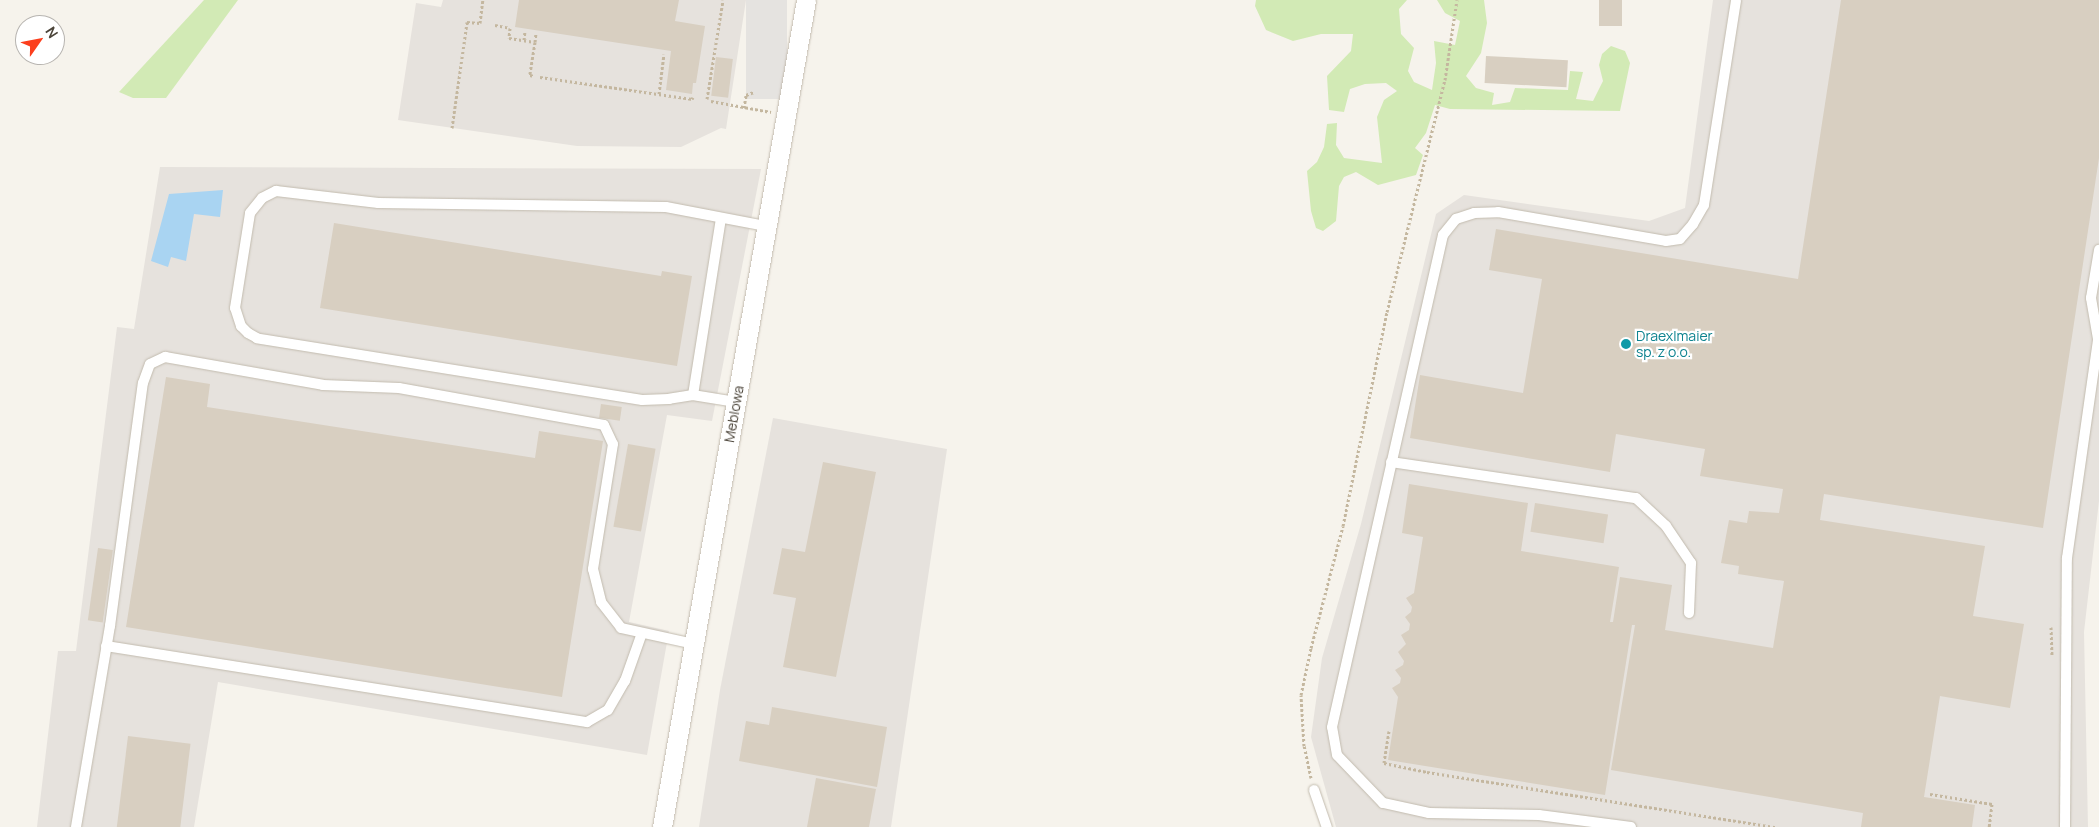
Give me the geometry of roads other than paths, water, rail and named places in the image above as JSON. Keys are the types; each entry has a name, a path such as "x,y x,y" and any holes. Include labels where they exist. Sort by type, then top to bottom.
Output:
{"street":[{"name":"Meblowa","path":"662,827 806,0"}],"lane":[{"path":"1631,827 1539,815 1429,813 1383,803 1337,755 1332,727 1443,235 1456,219 1474,213 1498,212 1666,241 1680,239 1693,224 1704,205 1736,0"},
{"path":"736,402 693,395 669,400 642,400 257,338 248,334 242,326 235,308 250,213 262,198 276,191 378,203 650,205 766,226"},
{"path":"693,395 721,218"},
{"path":"2065,827 2067,558 2098,339 2091,298 2099,250"},
{"path":"76,827 106,646 143,383 150,364 165,357 323,385 399,388 604,426 613,444 593,569 601,602 622,628 694,644"},
{"path":"1391,462 1636,498 1666,526 1691,563 1689,613"},
{"path":"106,646 587,722 608,710 625,681 642,632"},
{"path":"1314,790 1327,827"}],"water":[{"path":"223,190 220,217 194,214 186,261 171,257 168,267 151,261 169,194"}],"place":[{"name":"Draexlmaier sp. z o.o.","path":"1626,344"}]}
